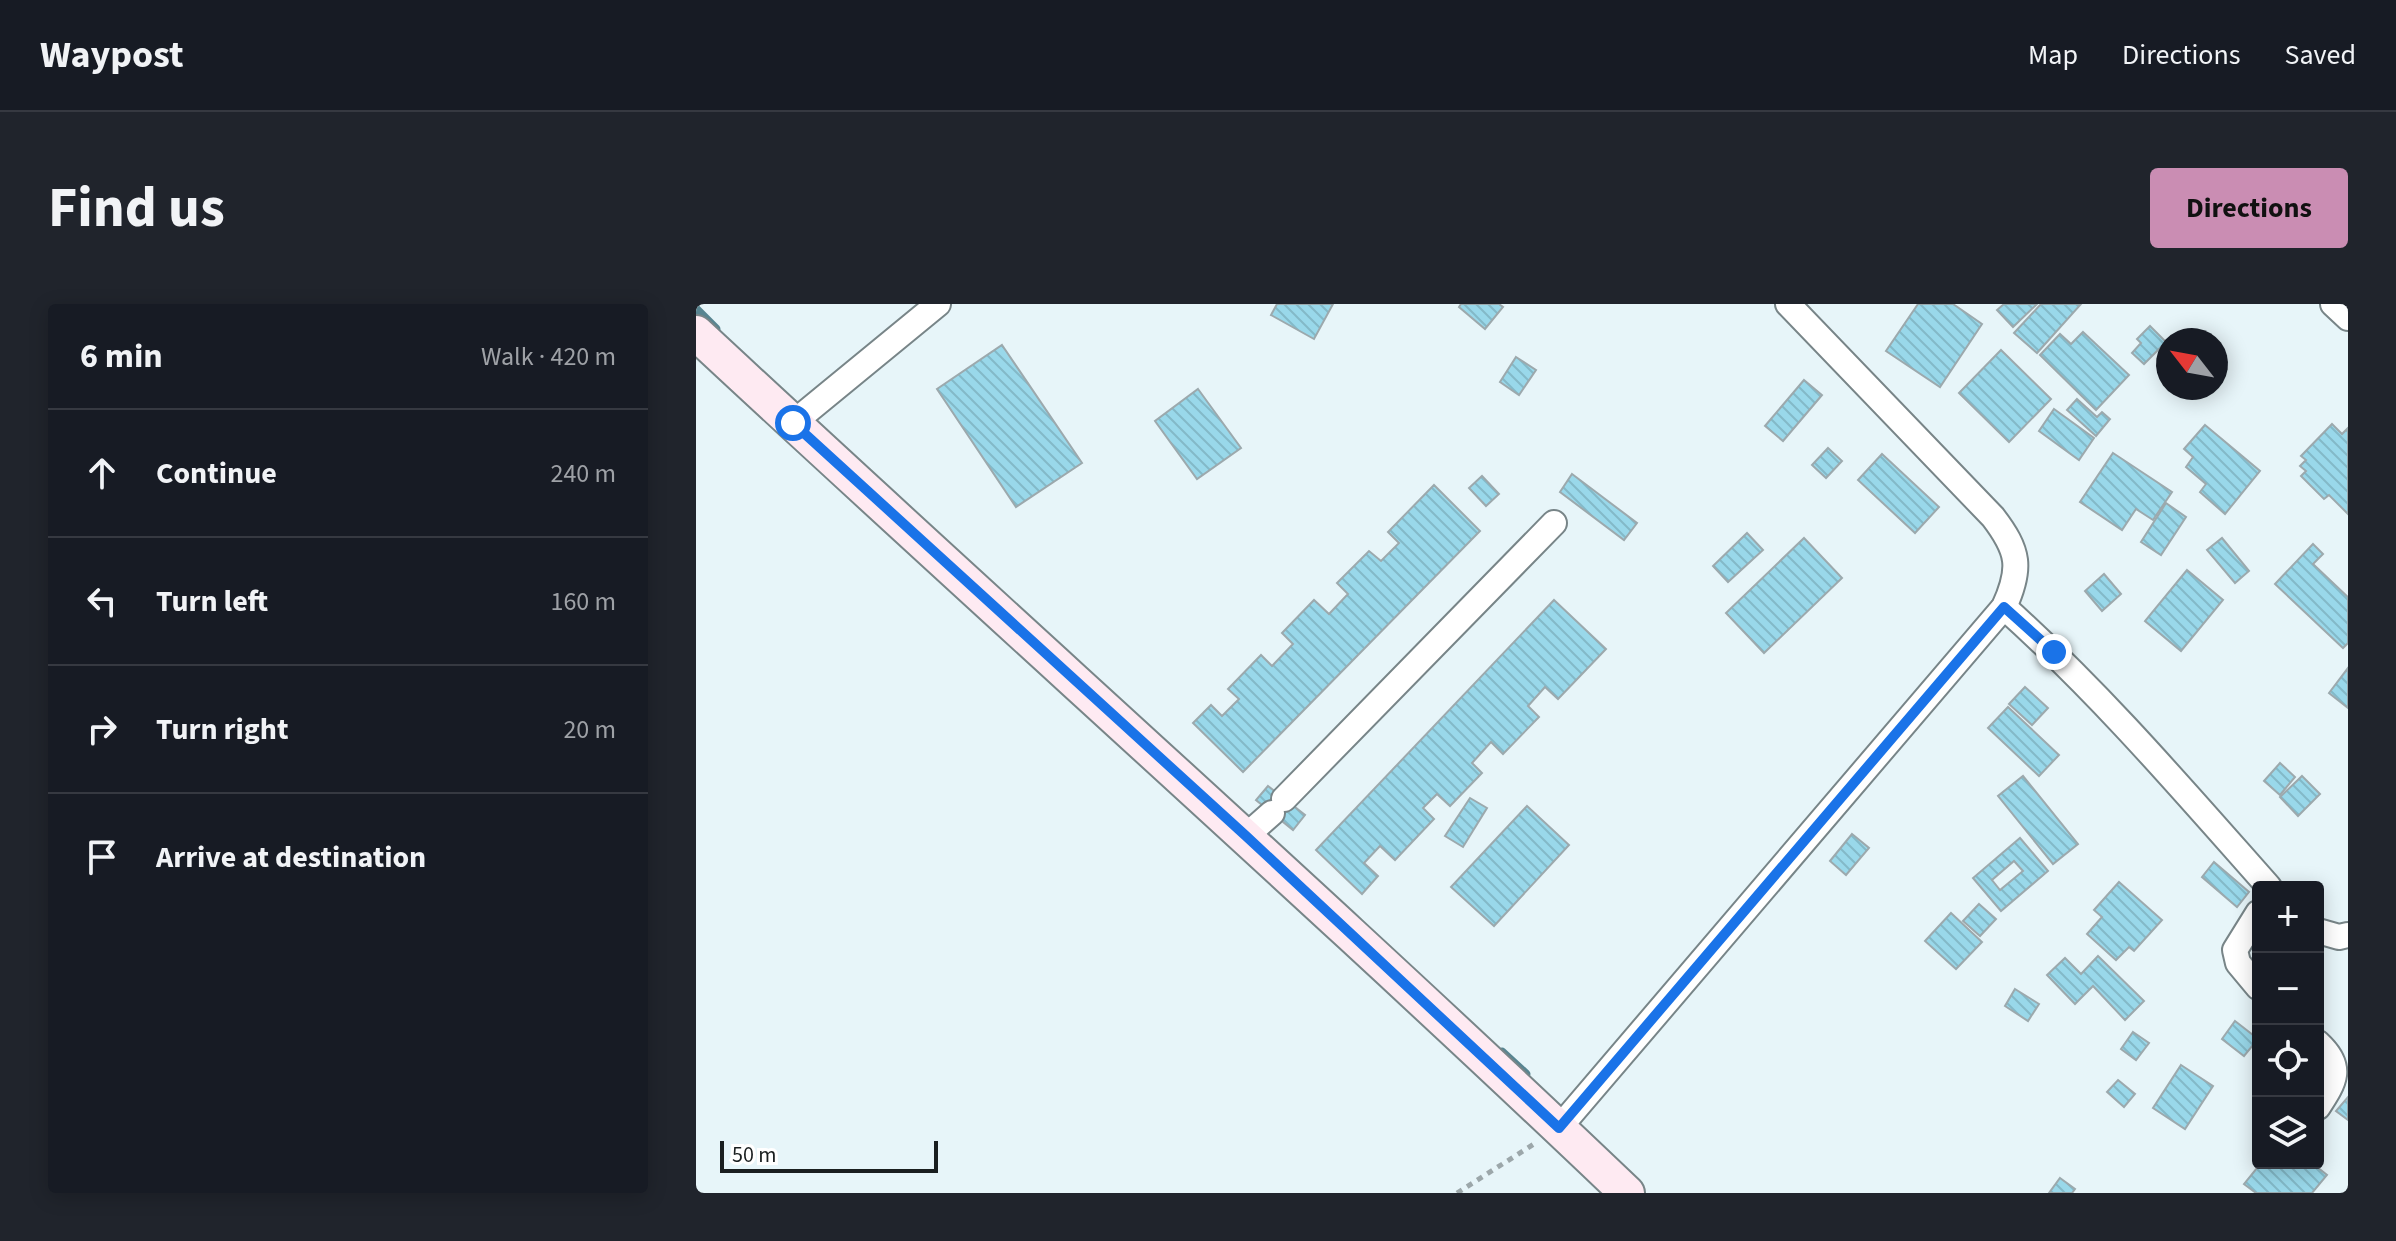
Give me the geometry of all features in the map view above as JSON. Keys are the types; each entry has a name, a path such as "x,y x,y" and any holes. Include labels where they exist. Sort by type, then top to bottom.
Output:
{"street":[{"path":"793,423 938,304"},
{"path":"1559,1128 2004,607 2014,585 2017,561 2009,538 1993,517 1788,304"},
{"path":"2333,304 2348,318"},
{"path":"696,333 1246,836 1627,1193"},
{"path":"1246,836 1554,523"},
{"path":"2004,607 2054,652 2132,732 2264,881"},
{"path":"2252,923 2235,950 2238,963 2252,980"},
{"path":"2324,933 2339,937 2348,935"},
{"path":"2324,1049 2335,1071 2334,1082 2324,1098"}],"path":[{"path":"1457,1193 1559,1128"}],"building":[{"path":"1277,304 1333,304 1314,339 1271,315"},
{"path":"1461,304 1499,304 1503,307 1485,329 1459,307"},
{"path":"1918,304 1953,304 1982,324 1940,387 1886,351"},
{"path":"2004,304 2037,304 2013,327 1997,310"},
{"path":"2041,304 2081,304 2037,353 2014,333"},
{"path":"2150,326 2156,332 2156,352 2144,364 2132,353 2141,343 2137,339"},
{"path":"2083,332 2129,375 2096,410 2040,355 2060,334 2071,344"},
{"path":"1002,345 1082,463 1016,507 937,389"},
{"path":"2001,350 2051,399 2009,442 1959,393"},
{"path":"1516,357 1536,370 1519,395 1500,382"},
{"path":"1804,380 1822,395 1783,441 1765,426"},
{"path":"1198,389 1241,448 1197,479 1155,421"},
{"path":"2077,399 2097,417 2102,412 2110,419 2096,436 2067,410"},
{"path":"2054,409 2094,438 2079,460 2039,431"},
{"path":"2332,424 2342,434 2348,428 2348,514 2329,495 2324,499 2301,476 2306,471 2300,466 2306,460 2301,456"},
{"path":"2205,425 2260,471 2225,514 2200,492 2206,484 2186,467 2193,457 2184,449"},
{"path":"1828,448 1842,461 1826,478 1812,465"},
{"path":"2113,453 2172,492 2153,520 2136,509 2122,530 2080,502"},
{"path":"1882,454 1939,507 1915,533 1858,480"},
{"path":"1572,474 1637,523 1624,540 1560,492"},
{"path":"1482,476 1499,494 1486,506 1469,488"},
{"path":"1434,485 1480,531 1243,772 1193,723 1211,705 1222,716 1239,699 1228,689 1261,655 1272,666 1293,644 1282,633 1314,600 1329,614 1348,594 1337,583 1369,551 1381,561 1399,543 1388,532"},
{"path":"2166,503 2186,517 2161,555 2141,542"},
{"path":"1747,533 1763,550 1728,582 1713,566"},
{"path":"1804,538 1842,578 1764,653 1726,613"},
{"path":"2222,538 2249,571 2235,583 2207,550"},
{"path":"2313,544 2323,554 2313,564 2348,597 2348,643 2343,648 2275,584"},
{"path":"2187,570 2223,600 2181,651 2145,621"},
{"path":"2104,574 2121,594 2102,611 2085,591"},
{"path":"1554,600 1606,649 1558,699 1545,687 1528,706 1539,717 1503,754 1491,742 1472,763 1482,773 1450,806 1437,794 1423,808 1434,819 1395,860 1380,846 1364,863 1378,876 1362,894 1316,850"},
{"path":"2348,668 2348,708 2329,693"},
{"path":"2025,687 2048,708 2032,725 2009,704"},
{"path":"2008,707 2059,755 2039,776 1988,728"},
{"path":"2280,763 2295,777 2280,795 2264,781"},
{"path":"2023,776 2078,844 2053,864 1998,796"},
{"path":"2302,776 2320,794 2298,816 2280,797"},
{"path":"1268,786 1305,815 1293,830 1256,800"},
{"path":"1470,798 1487,808 1463,847 1445,836"},
{"path":"1527,806 1569,845 1494,926 1451,887"},
{"path":"1852,834 1869,848 1846,875 1830,861"},
{"path":"2020,838 2048,871 2001,911 1973,878","holes":["2014,861 2023,871 2000,890 1992,880"]},
{"path":"2214,862 2249,892 2237,907 2202,877"},
{"path":"2119,882 2162,920 2134,951 2129,947 2116,960 2087,934 2102,917 2094,910"},
{"path":"1979,904 1996,919 1980,936 1963,921"},
{"path":"1951,913 1982,942 1956,969 1925,941"},
{"path":"2098,956 2144,1001 2125,1020 2093,986 2075,1004 2047,975 2065,958 2081,974"},
{"path":"2015,989 2039,1004 2028,1021 2005,1006"},
{"path":"2235,1021 2252,1034 2252,1046 2244,1056 2222,1039"},
{"path":"2133,1032 2149,1043 2136,1060 2121,1049"},
{"path":"2181,1065 2213,1086 2185,1129 2153,1108"},
{"path":"2118,1080 2135,1094 2124,1107 2107,1092"},
{"path":"2348,1097 2348,1120 2336,1111"},
{"path":"2256,1169 2320,1169 2327,1175 2312,1193 2256,1193 2244,1184"},
{"path":"2060,1178 2075,1189 2072,1193 2049,1193"}],"waterway":[{"path":"696,309 716,329"},
{"path":"1502,1052 1526,1074"}],"route":[{"path":"793,423 1246,836 1559,1128 2004,607 2054,652"}]}
